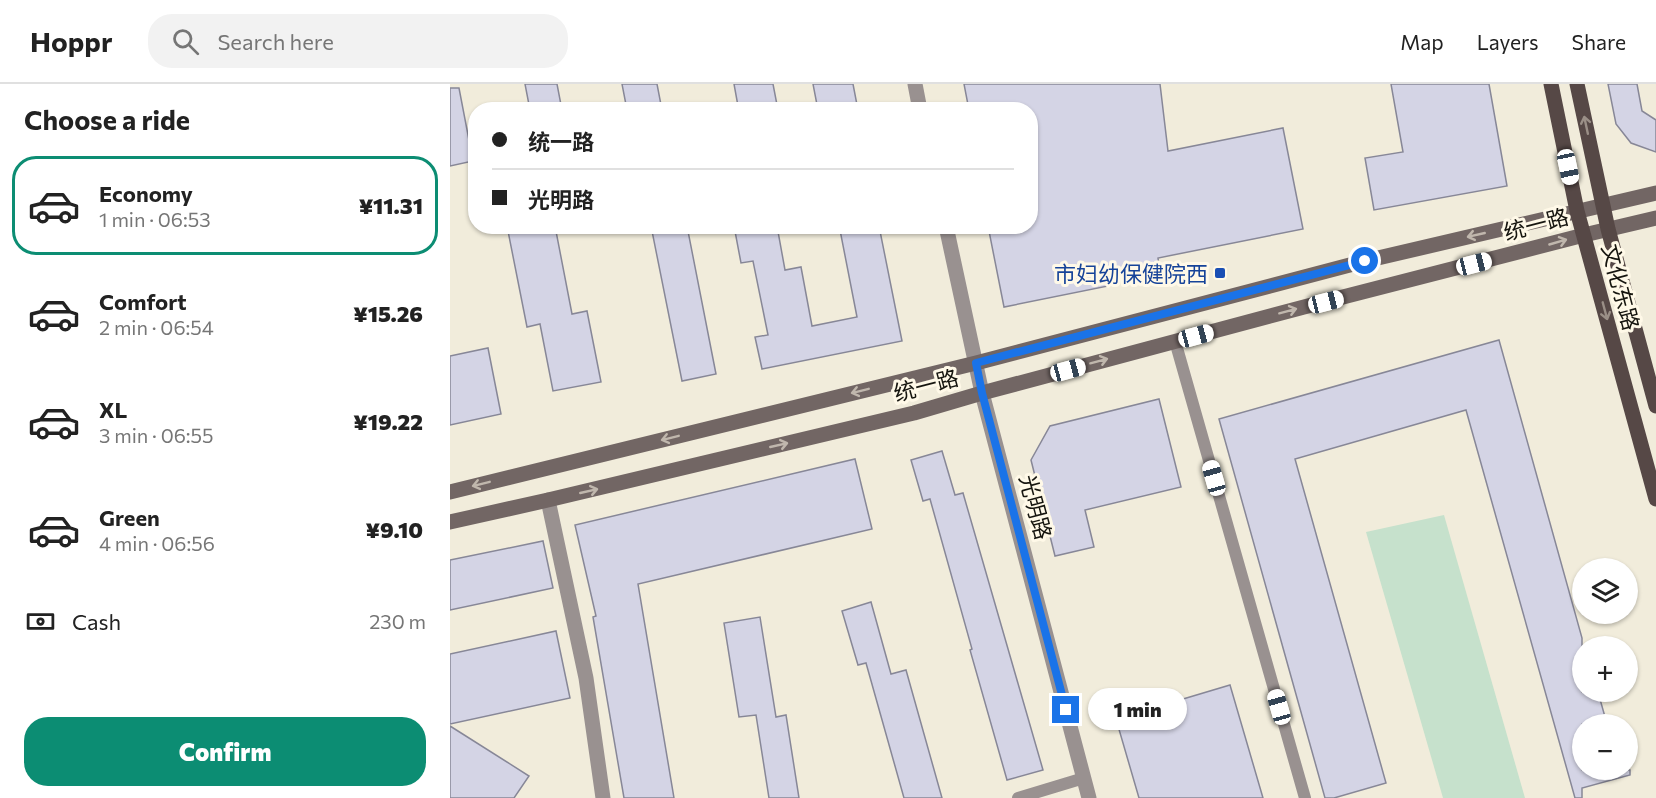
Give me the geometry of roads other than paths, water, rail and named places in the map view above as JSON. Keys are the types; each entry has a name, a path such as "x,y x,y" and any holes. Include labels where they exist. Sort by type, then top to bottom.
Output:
{"main road":[{"name":"文化东路","path":"1551,84 1577,212 1656,499"},
{"path":"1577,84 1608,229 1656,406"},
{"name":"统一路","path":"450,492 976,363 1365,261 1656,194"},
{"name":"统一路","path":"450,522 914,413 1174,341 1656,218"}],"street":[{"path":"915,84 918,102"},
{"name":"光明路","path":"948,234 982,393 1089,798"},
{"path":"548,500 586,678 603,798"}],"lane":[{"path":"1174,341 1305,798"},
{"path":"1018,798 1083,778"}],"place":[{"name":"市妇幼保健院西","path":"1220,273"}]}
